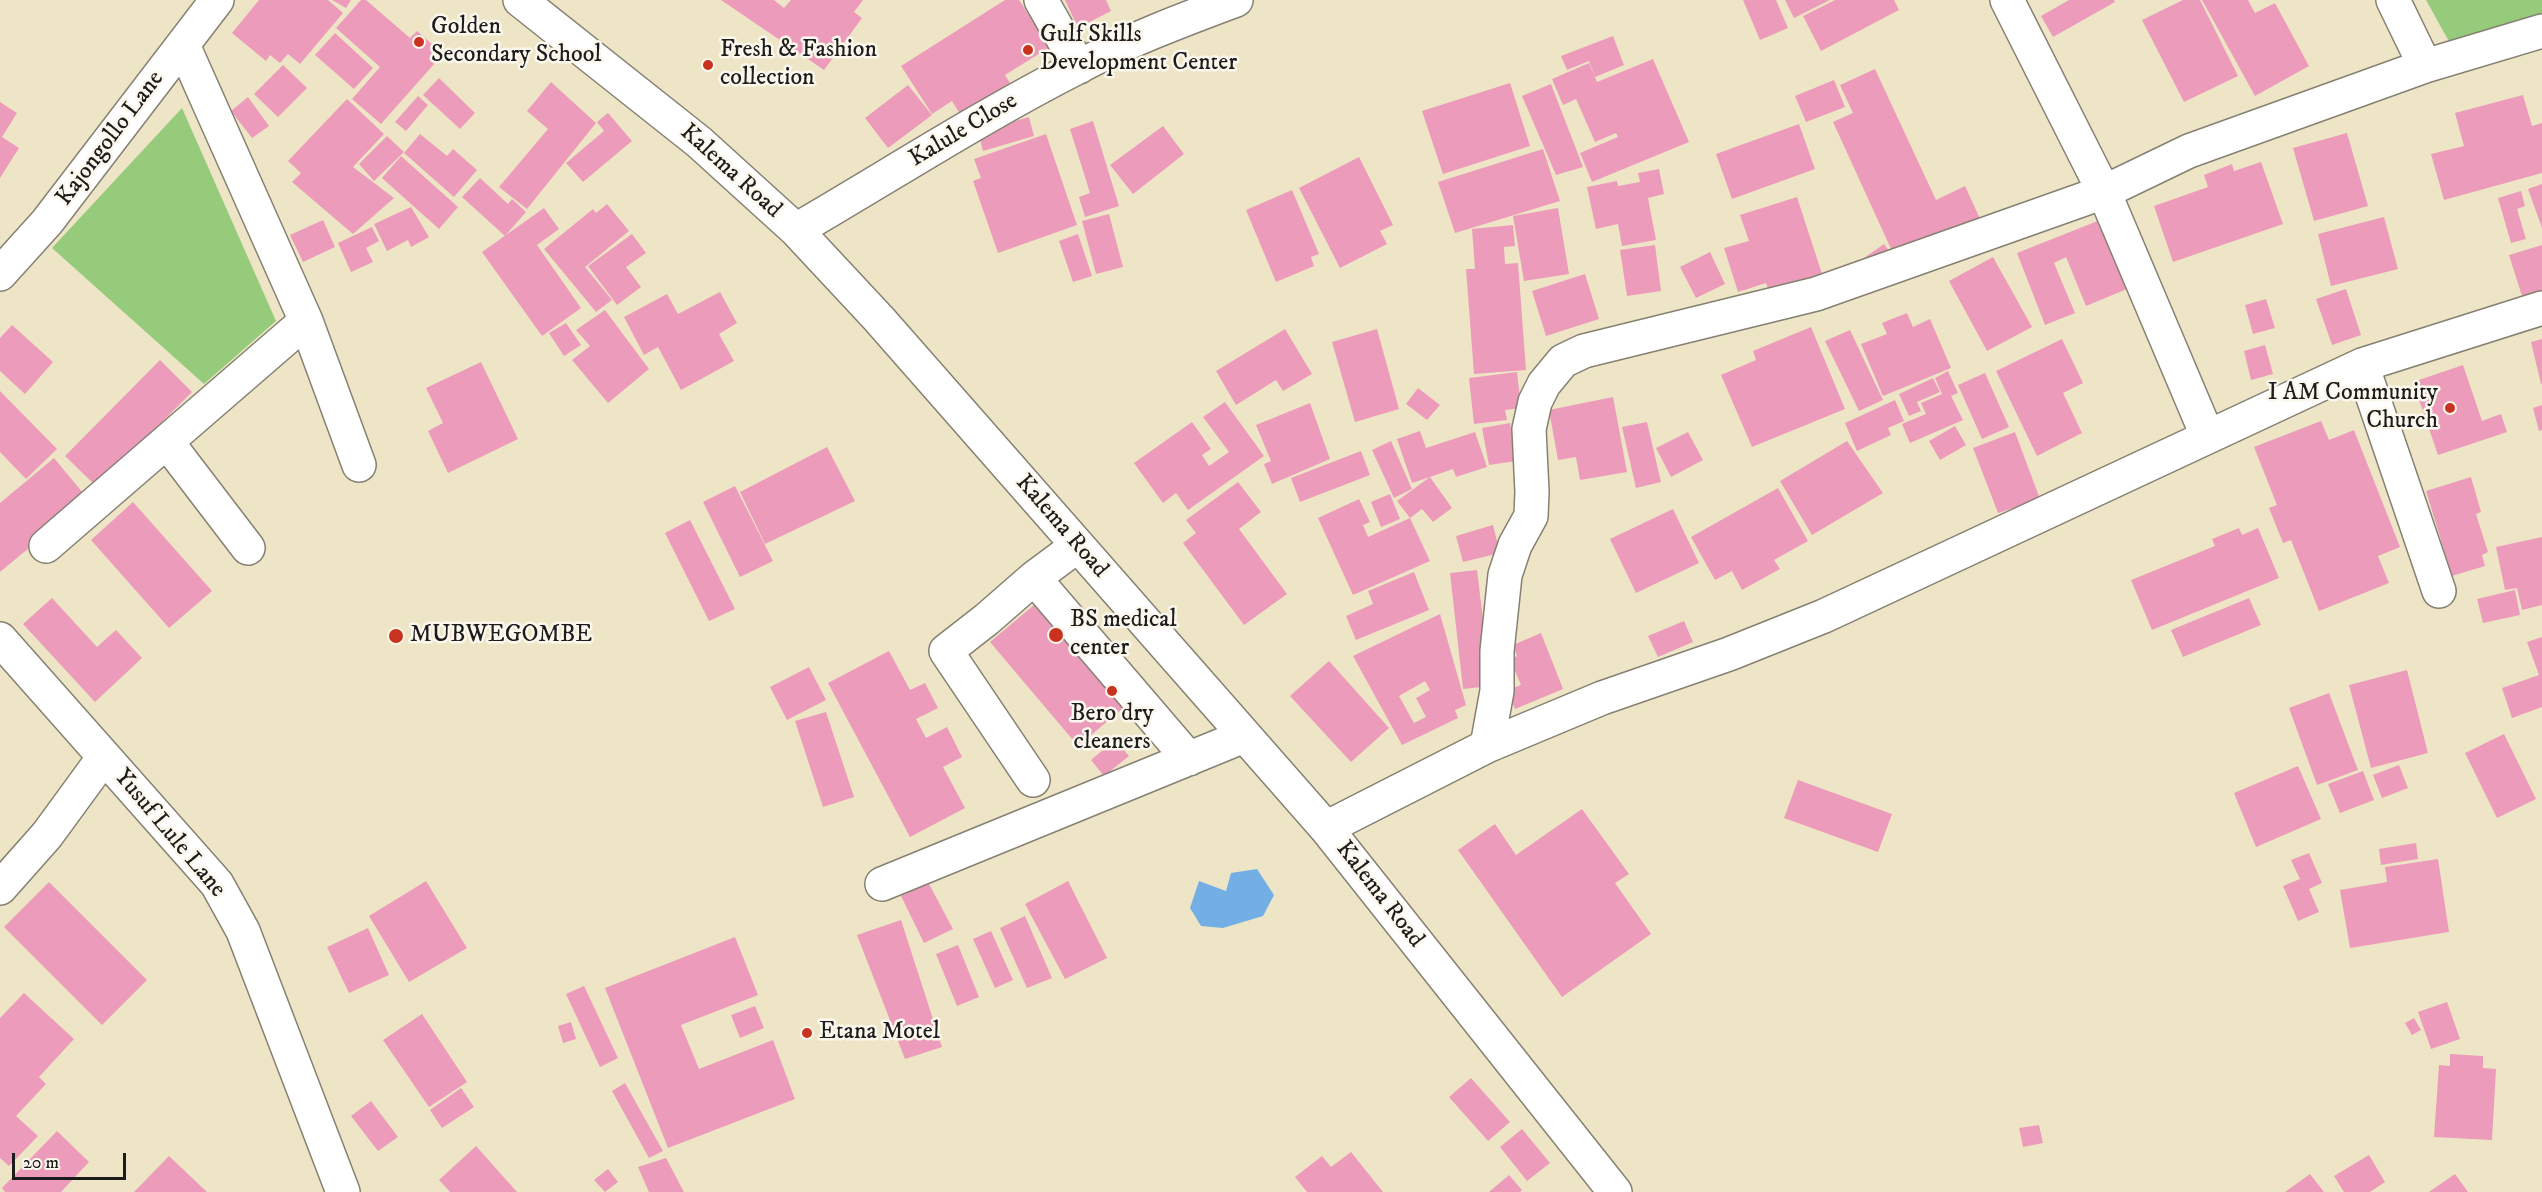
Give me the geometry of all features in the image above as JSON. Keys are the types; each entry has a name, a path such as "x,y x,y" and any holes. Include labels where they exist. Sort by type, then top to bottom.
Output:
{"street":[{"name":"Kajongollo Lane","path":"0,274 47,222 217,0"},
{"name":"Kalema Road","path":"520,0 699,142 796,230 879,319 1326,828 1615,1192"},
{"path":"1041,0 1078,66"},
{"name":"Kalule Close","path":"796,230 993,112 1078,66 1193,16 1236,0"},
{"path":"2007,0 2104,192 2207,435"},
{"path":"2392,0 2425,66"},
{"path":"1487,746 1497,692 1497,651 1505,575 1515,545 1531,516 1529,429 1535,402 1544,384 1563,361 1584,351 1816,294 2104,192 2189,152 2425,66 2542,31"},
{"path":"183,45 306,321 359,465"},
{"path":"1326,828 1487,746 1602,698 1729,654 1824,616 2207,435 2362,365 2542,308"},
{"path":"46,546 306,321"},
{"path":"2362,365 2439,591"},
{"path":"167,442 248,548"},
{"path":"1032,780 946,651 1034,578 1077,546"},
{"path":"1034,578 1189,759"},
{"name":"Yusuf Lule Lane","path":"0,639 217,884 243,931 343,1192"},
{"path":"882,884 1244,736"},
{"path":"0,888 47,835 104,757"}],"green space":[{"path":"2426,0 2542,0 2542,15 2452,47"},
{"path":"182,108 276,321 204,384 52,248"}],"water":[{"path":"1257,869 1274,895 1263,916 1223,928 1201,926 1190,908 1199,881 1226,891 1231,873"}],"building":[{"path":"259,0 328,0 343,13 300,64 288,54 280,63 270,55 266,61 232,33"},
{"path":"332,0 351,0 346,8"},
{"path":"361,0 366,0 410,38 417,31 443,54 381,124 352,99 380,67 336,28"},
{"path":"721,0 774,0 784,8 791,0 863,0 854,12 862,18 824,70"},
{"path":"1005,0 1019,0 1050,47 1005,75 1010,83 960,114 952,101 932,114 901,66"},
{"path":"1065,0 1106,0 1111,11 1078,28"},
{"path":"1743,0 1776,0 1788,28 1760,40"},
{"path":"1785,0 1830,0 1794,18"},
{"path":"1835,0 1894,0 1899,10 1821,51 1803,16"},
{"path":"2069,0 2114,0 2115,2 2053,37 2041,16"},
{"path":"2183,0 2200,0 2238,76 2184,102 2142,20"},
{"path":"2202,0 2248,0 2255,13 2275,3 2309,66 2255,96"},
{"path":"335,33 373,68 354,89 315,55"},
{"path":"1613,36 1624,65 1595,77 1589,61 1567,70 1561,56"},
{"path":"1653,59 1689,142 1592,182 1580,153 1618,137 1616,133 1595,142 1576,99 1563,105 1552,79 1589,63 1597,82"},
{"path":"283,65 307,88 278,117 254,94"},
{"path":"1875,69 1936,200 1965,186 1982,223 1897,262 1833,122 1853,113 1840,85"},
{"path":"439,78 475,113 460,129 423,95"},
{"path":"1834,80 1845,107 1806,122 1795,96"},
{"path":"551,82 596,123 527,209 499,187 548,129 527,111"},
{"path":"1510,83 1530,146 1443,174 1422,111"},
{"path":"1551,84 1583,167 1556,175 1522,96"},
{"path":"908,85 932,115 888,148 865,118"},
{"path":"2523,95 2532,126 2542,123 2542,173 2444,200 2431,154 2464,146 2455,113"},
{"path":"418,96 428,105 406,131 395,122"},
{"path":"248,97 269,126 252,138 231,111"},
{"path":"347,99 384,134 353,167 394,198 353,234 292,182 301,173 288,161"},
{"path":"0,102 17,113 2,137 19,148 0,178"},
{"path":"608,113 632,141 583,182 566,163 604,131 597,122"},
{"path":"1029,117 1034,136 983,151 978,132"},
{"path":"1093,121 1119,206 1085,217 1079,197 1090,193 1070,129"},
{"path":"1799,124 1815,169 1732,199 1716,154"},
{"path":"1163,126 1184,154 1133,194 1110,165"},
{"path":"2347,133 2368,206 2314,221 2293,148"},
{"path":"420,134 447,156 453,149 477,170 454,197 404,153"},
{"path":"1046,134 1077,225 998,253 973,181 981,178 974,159"},
{"path":"387,136 404,152 374,181 359,164"},
{"path":"1543,149 1560,201 1455,233 1438,182"},
{"path":"401,156 458,207 439,229 382,178"},
{"path":"1359,157 1393,225 1380,231 1387,244 1340,268 1299,188"},
{"path":"2261,162 2283,224 2173,262 2154,206 2208,187 2204,175 2232,164 2234,171"},
{"path":"1659,169 1664,194 1648,198 1656,240 1622,246 1618,224 1596,229 1587,187 1617,181 1618,186 1640,182 1638,173"},
{"path":"480,178 508,204 512,199 526,212 505,236 462,197"},
{"path":"2542,184 2542,228 2528,189"},
{"path":"1292,190 1319,254 1311,257 1314,266 1276,282 1246,210"},
{"path":"2521,191 2525,206 2517,209 2526,239 2511,243 2498,198"},
{"path":"1797,197 1824,280 1771,297 1766,283 1738,292 1724,248 1749,241 1740,215"},
{"path":"607,204 629,231 585,267 612,300 596,312 544,249 593,209 596,213"},
{"path":"411,207 429,237 411,247 408,240 387,251 374,224"},
{"path":"544,208 559,229 537,245 581,308 542,336 482,252"},
{"path":"1558,208 1569,274 1524,281 1513,216"},
{"path":"1109,214 1123,267 1096,274 1082,221"},
{"path":"2384,217 2398,269 2331,286 2318,234"},
{"path":"323,220 335,247 303,262 290,235"},
{"path":"2100,220 2127,289 2086,306 2066,257 2054,263 2075,313 2045,325 2017,253"},
{"path":"1513,225 1515,246 1504,247 1505,264 1518,263 1526,370 1474,374 1466,269 1475,269 1472,229"},
{"path":"372,227 379,241 366,248 373,262 351,272 338,243"},
{"path":"632,234 646,253 626,267 641,287 617,305 588,266"},
{"path":"1078,234 1092,276 1073,282 1059,241"},
{"path":"1884,244 1894,258 1874,273 1864,258"},
{"path":"1655,245 1661,291 1627,296 1620,250"},
{"path":"2542,245 2542,290 2522,296 2509,255"},
{"path":"1710,252 1725,284 1696,298 1680,267"},
{"path":"1993,257 2032,327 1987,351 1949,281"},
{"path":"1585,274 1599,319 1546,336 1532,291"},
{"path":"2346,289 2361,335 2332,345 2316,299"},
{"path":"720,292 737,323 719,334 734,361 681,390 658,347 644,355 624,317 667,294 678,314"},
{"path":"2266,299 2275,328 2253,334 2245,305"},
{"path":"605,310 649,369 608,403 572,360 590,346 576,330"},
{"path":"1907,313 1913,327 1930,319 1951,368 1883,396 1861,344 1887,334 1882,323"},
{"path":"566,323 581,345 564,356 549,333"},
{"path":"12,325 53,362 25,394 0,371 0,338"},
{"path":"1811,327 1845,409 1752,447 1721,375 1756,360 1753,351"},
{"path":"1285,329 1312,374 1283,391 1276,380 1236,405 1216,371"},
{"path":"1377,329 1399,409 1355,422 1332,342"},
{"path":"1850,330 1883,400 1859,411 1825,341"},
{"path":"2062,339 2083,383 2063,393 2082,433 2037,456 1996,371"},
{"path":"2542,339 2542,384 2541,384 2531,342"},
{"path":"2265,345 2273,374 2251,380 2244,351"},
{"path":"160,360 192,392 97,487 65,456"},
{"path":"481,362 518,439 448,473 428,431 443,423 426,388"},
{"path":"2463,365 2482,421 2501,414 2507,432 2438,455 2413,382"},
{"path":"1948,371 1958,393 1951,396 1963,420 1910,443 1902,424 1926,414 1921,403 1942,394 1935,378"},
{"path":"1517,372 1521,408 1505,410 1507,420 1474,424 1469,378"},
{"path":"1985,373 2009,427 1982,439 1958,385"},
{"path":"1933,378 1940,392 1917,402 1921,411 1909,416 1899,394"},
{"path":"1418,388 1440,405 1427,420 1406,404"},
{"path":"0,391 57,449 26,479 0,452"},
{"path":"1613,397 1627,472 1580,480 1576,457 1558,460 1549,410"},
{"path":"1895,400 1904,421 1888,428 1891,435 1857,451 1845,423"},
{"path":"1225,402 1264,456 1188,510 1176,493 1163,503 1134,463 1192,422 1211,449 1202,455 1209,466 1229,452 1203,417"},
{"path":"1310,403 1330,459 1272,484 1264,464 1271,461 1256,425"},
{"path":"2542,405 2542,430 2539,431 2533,408"},
{"path":"2321,421 2329,440 2354,430 2400,547 2378,556 2389,583 2319,611 2291,540 2283,543 2269,508 2277,505 2254,447"},
{"path":"1647,422 1661,482 1636,488 1622,427"},
{"path":"1510,423 1516,461 1489,465 1482,428"},
{"path":"1955,426 1966,445 1940,460 1929,441"},
{"path":"1420,431 1426,448 1475,432 1487,467 1456,477 1453,469 1412,483 1397,439"},
{"path":"1688,432 1703,460 1671,477 1656,448"},
{"path":"2015,432 2040,499 1998,513 1973,448"},
{"path":"1391,441 1412,489 1394,498 1372,450"},
{"path":"1847,441 1883,493 1812,535 1780,481"},
{"path":"827,447 855,501 765,544 740,492"},
{"path":"1361,451 1370,475 1300,502 1291,478"},
{"path":"54,458 88,499 0,572 0,503"},
{"path":"1430,477 1452,508 1433,522 1422,509 1410,518 1397,501"},
{"path":"2471,477 2481,512 2476,514 2488,552 2482,555 2485,566 2452,576 2426,491"},
{"path":"1238,482 1261,512 1239,529 1287,594 1244,625 1183,543 1196,533 1186,520"},
{"path":"735,486 773,561 740,577 703,502"},
{"path":"1778,488 1808,541 1774,560 1780,569 1742,590 1732,571 1715,580 1691,537"},
{"path":"1390,494 1400,519 1381,527 1371,502"},
{"path":"1359,499 1370,522 1363,525 1368,537 1410,518 1430,561 1353,595 1318,518"},
{"path":"133,502 212,591 169,628 91,540"},
{"path":"1673,509 1699,563 1636,593 1610,539"},
{"path":"690,520 735,609 709,621 665,533"},
{"path":"1493,525 1500,553 1463,562 1456,536"},
{"path":"2239,528 2242,535 2258,528 2279,578 2152,630 2131,580 2215,546 2212,539"},
{"path":"2542,537 2542,605 2522,610 2517,588 2505,590 2496,547"},
{"path":"1477,570 1491,686 1463,689 1450,573"},
{"path":"1414,572 1429,610 1356,640 1346,616 1373,604 1368,591"},
{"path":"2515,590 2520,615 2483,623 2477,599"},
{"path":"52,598 97,647 116,630 142,658 95,702 23,624"},
{"path":"2249,598 2261,625 2183,657 2171,630"},
{"path":"1040,600 1128,704 1078,746 990,642"},
{"path":"1440,614 1466,705 1455,710 1458,718 1402,745 1353,656","holes":["1425,681 1430,690 1416,698 1426,717 1414,723 1399,696"]},
{"path":"1684,621 1693,642 1658,657 1648,636"},
{"path":"1541,633 1563,689 1515,709 1507,690 1521,685 1510,659 1517,656 1513,645"},
{"path":"2542,637 2542,707 2512,718 2502,688 2539,675 2527,642"},
{"path":"889,651 910,690 925,683 938,708 916,719 926,738 947,727 962,757 943,767 965,808 910,837 828,683"},
{"path":"1329,661 1389,728 1351,762 1290,696"},
{"path":"809,667 826,700 787,720 770,687"},
{"path":"2407,670 2428,753 2371,768 2349,685"},
{"path":"2329,693 2358,770 2317,785 2289,708"},
{"path":"826,712 854,797 823,807 795,721"},
{"path":"2504,734 2536,799 2497,818 2465,753"},
{"path":"1115,740 1129,756 1104,776 1091,760"},
{"path":"2399,765 2408,788 2382,798 2373,775"},
{"path":"2298,766 2321,819 2256,847 2234,793"},
{"path":"2363,771 2374,800 2340,813 2328,784"},
{"path":"1798,780 1892,814 1878,852 1784,818"},
{"path":"1582,809 1629,874 1615,883 1651,934 1562,997 1458,850 1495,824 1516,855"},
{"path":"2416,843 2418,859 2381,865 2379,849"},
{"path":"2309,853 2322,883 2309,889 2319,912 2298,921 2283,886 2300,879 2291,860"},
{"path":"2438,859 2449,932 2350,948 2340,890 2387,882 2385,867"},
{"path":"426,881 467,948 409,982 369,916"},
{"path":"1068,881 1107,958 1065,979 1025,904"},
{"path":"49,882 147,980 102,1025 4,927"},
{"path":"928,882 953,929 924,943 901,896"},
{"path":"1025,916 1052,978 1027,988 1000,928"},
{"path":"901,920 942,1047 905,1059 857,935"},
{"path":"368,928 389,975 349,993 327,947"},
{"path":"991,931 1013,980 995,988 973,939"},
{"path":"735,937 758,995 681,1025 699,1069 773,1040 795,1099 668,1148 605,988"},
{"path":"958,945 979,997 957,1006 936,954"},
{"path":"584,986 618,1058 600,1067 566,994"},
{"path":"24,993 74,1039 39,1077 46,1084 16,1116 38,1136 9,1166 0,1158 0,1018"},
{"path":"2447,1002 2460,1039 2431,1049 2418,1012"},
{"path":"755,1006 764,1028 740,1038 731,1015"},
{"path":"422,1014 467,1082 429,1107 383,1040"},
{"path":"2414,1018 2421,1030 2412,1035 2405,1023"},
{"path":"571,1022 576,1039 563,1043 558,1026"},
{"path":"2450,1054 2483,1056 2483,1068 2496,1069 2492,1140 2434,1137 2439,1065 2450,1066"},
{"path":"1471,1078 1510,1122 1488,1141 1449,1097"},
{"path":"625,1083 663,1151 649,1158 612,1091"},
{"path":"461,1088 474,1107 442,1128 430,1110"},
{"path":"371,1101 398,1137 378,1151 351,1116"},
{"path":"2039,1125 2043,1143 2023,1147 2019,1128"},
{"path":"1522,1129 1550,1163 1527,1181 1500,1147"},
{"path":"57,1131 89,1162 61,1192 5,1192 2,1188"},
{"path":"476,1146 517,1192 450,1192 439,1180"},
{"path":"1351,1152 1383,1192 1307,1192 1295,1177 1322,1156 1331,1167"},
{"path":"2369,1155 2385,1182 2370,1192 2344,1192 2334,1176"},
{"path":"169,1156 207,1192 134,1192"},
{"path":"666,1158 684,1192 649,1192 638,1167"},
{"path":"608,1169 618,1182 605,1192 594,1180"},
{"path":"2310,1174 2324,1192 2285,1192"},
{"path":"2455,1174 2468,1192 2429,1192"},
{"path":"1509,1175 1522,1190 1520,1192 1489,1192"}],"place":[{"name":"Golden Secondary School","path":"419,42"},
{"name":"Gulf Skills Development Center","path":"1028,50"},
{"name":"Fresh & Fashion collection","path":"708,65"},
{"name":"I AM Community Church","path":"2450,408"},
{"name":"BS medical center","path":"1056,635"},
{"name":"MUBWEGOMBE","path":"396,636"},
{"name":"Bero dry cleaners","path":"1112,691"},
{"name":"Etana Motel","path":"807,1033"}]}
